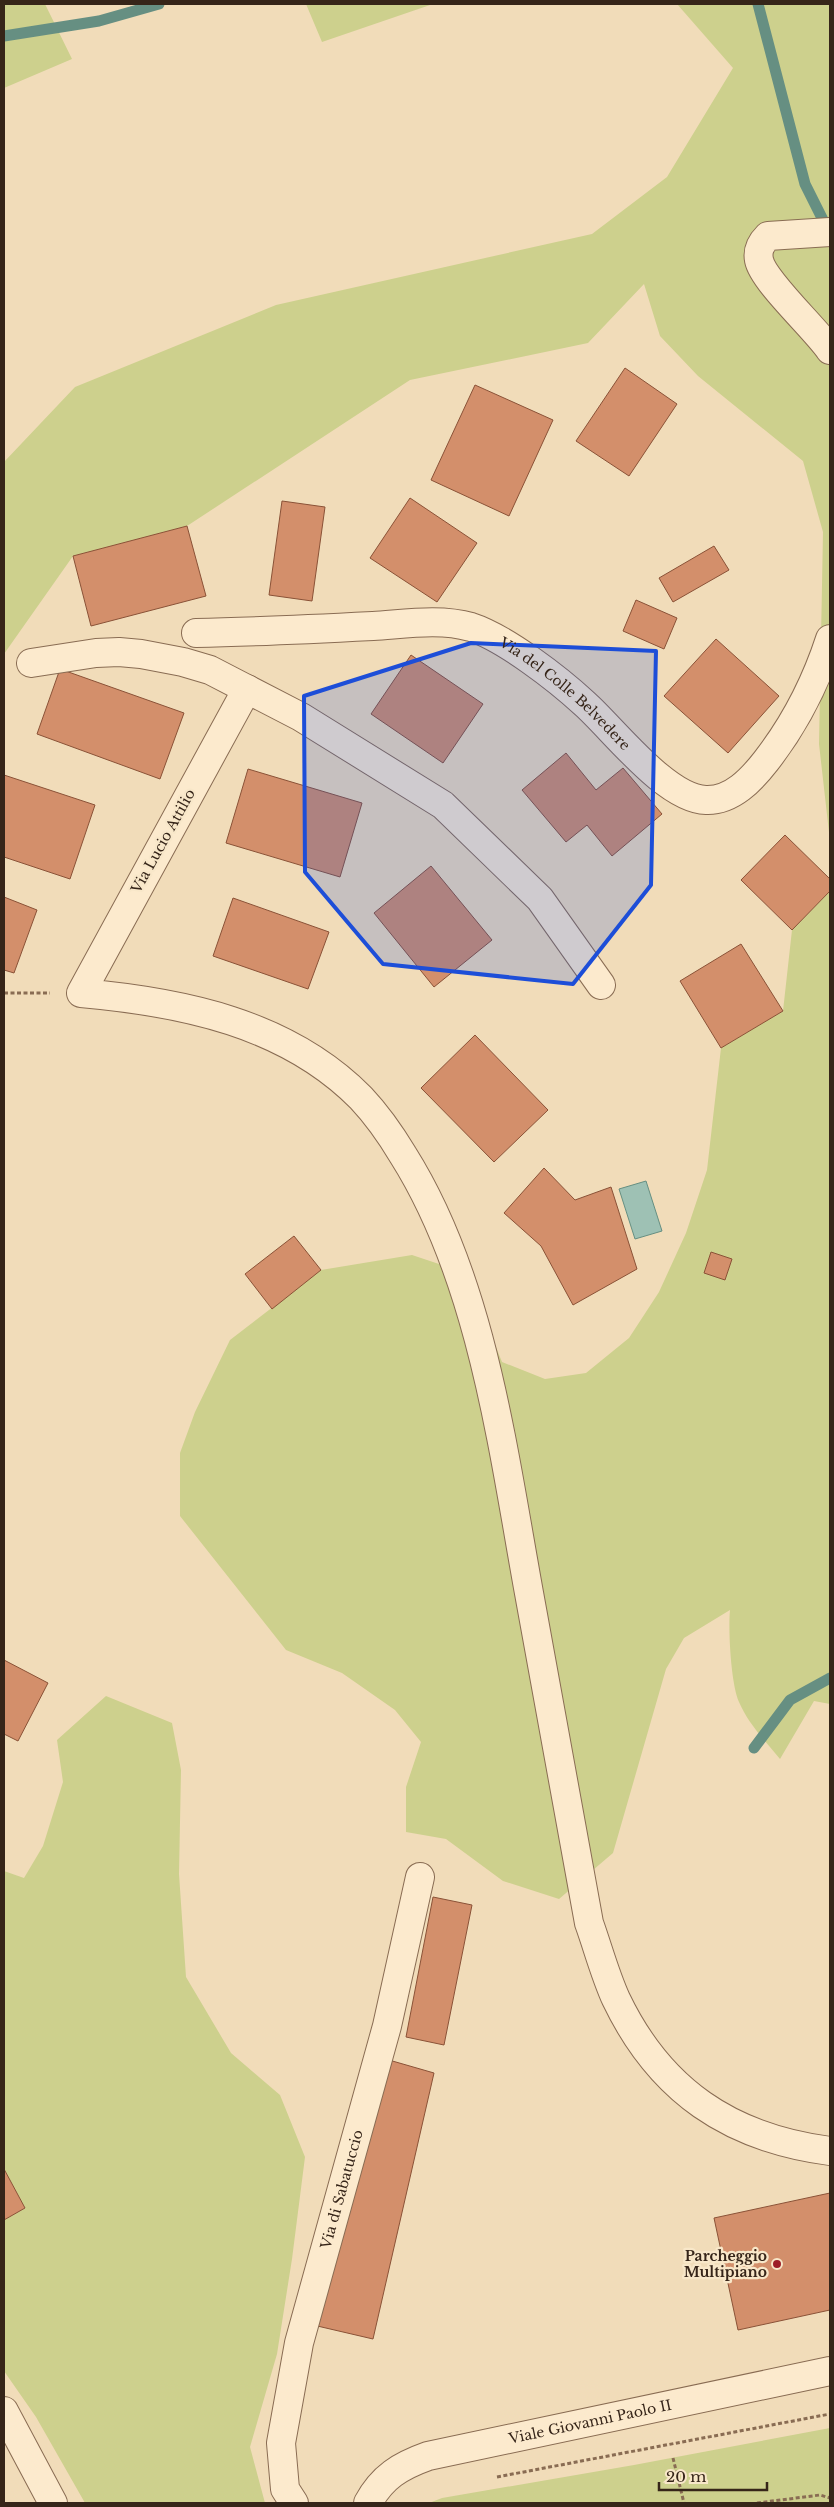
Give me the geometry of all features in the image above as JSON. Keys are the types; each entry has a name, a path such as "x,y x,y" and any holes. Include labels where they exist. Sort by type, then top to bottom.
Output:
{"street":[{"path":"830,232 804,232 768,236 760,244 759,261 773,284 830,350"},
{"name":"Via del Colle Belvedere","path":"196,632 256,632 439,622 472,628 528,660 572,692 664,782 683,794 705,800 720,798 736,791 760,768 787,730 812,684 830,639"},
{"path":"30,663 96,653 141,654 197,666 301,717 442,805 540,899 601,985"},
{"name":"Via Lucio Attilio","path":"81,993 247,690"},
{"path":"81,993 168,1003 220,1017 260,1031 303,1053 340,1079 362,1099 398,1147 425,1193 440,1228 460,1280 489,1383 589,1923 616,1998 646,2051 663,2072 697,2103 744,2129 786,2142 830,2151"},
{"name":"Via di Sabatuccio","path":"294,2503 286,2490 281,2443 300,2343 387,2026 420,1876"},
{"name":"Viale Giovanni Paolo II","path":"368,2503 382,2482 392,2472 404,2464 428,2456 830,2371"},
{"path":"4,2411 53,2503"}],"path":[{"path":"4,993 81,993"},
{"path":"495,2478 830,2414"},
{"path":"674,2458 684,2503"},
{"path":"757,2503 820,2495 830,2498"}],"highlighted area":[{"path":"471,643 656,651 651,885 573,984 383,964 305,872 304,696"}],"green space":[{"path":"4,4 45,4 72,59 4,88"},
{"path":"306,4 433,4 322,42"},
{"path":"677,4 830,4 830,841 819,744 823,532 803,461 698,376 660,336 644,284 588,343 410,380 187,526 73,556 4,654 4,462 75,387 276,305 592,234 667,177 733,68"},
{"path":"830,891 830,1704 814,1701 780,1759 752,1725 736,1694 729,1630 730,1610 684,1638 666,1669 613,1853 559,1899 503,1881 446,1839 406,1832 406,1787 421,1742 395,1710 342,1673 286,1650 180,1516 180,1453 195,1412 230,1340 321,1270 412,1255 466,1273 502,1362 545,1379 586,1373 629,1338 659,1292 686,1233 707,1170 721,1048 783,1011 792,930"},
{"path":"106,1696 172,1723 181,1770 179,1874 186,1977 231,2053 280,2095 305,2157 277,2354 250,2447 265,2503 85,2503 36,2417 4,2371 4,2220 25,2208 4,2169 4,1871 24,1878 43,1846 63,1782 57,1740"},
{"path":"830,2428 830,2503 429,2503 442,2498 634,2465"}],"shaded area":[{"path":"646,1181 662,1231 635,1239 619,1189"}],"building":[{"path":"625,368 677,404 629,476 576,441"},
{"path":"475,385 553,420 509,516 431,480"},
{"path":"410,498 477,543 437,602 370,558"},
{"path":"282,501 325,507 312,601 269,595"},
{"path":"187,526 206,596 91,626 73,556"},
{"path":"714,546 729,570 673,602 659,578"},
{"path":"636,600 677,618 664,649 623,631"},
{"path":"716,639 779,696 728,753 664,696"},
{"path":"411,655 483,704 443,763 371,714"},
{"path":"60,669 184,713 160,779 37,734"},
{"path":"566,753 596,790 623,768 662,814 612,856 587,825 566,842 522,790"},
{"path":"248,769 362,803 340,877 226,843"},
{"path":"4,775 95,805 70,879 4,857"},
{"path":"785,835 830,879 830,891 792,930 741,880"},
{"path":"431,866 492,940 434,987 374,913"},
{"path":"4,897 37,910 14,973 4,970"},
{"path":"233,898 329,932 308,989 213,956"},
{"path":"741,944 783,1011 721,1048 680,981"},
{"path":"475,1035 548,1110 494,1162 421,1088"},
{"path":"544,1168 575,1200 611,1187 637,1269 573,1305 541,1246 504,1213"},
{"path":"294,1236 321,1270 272,1309 245,1274"},
{"path":"711,1252 732,1259 725,1280 704,1273"},
{"path":"4,1660 48,1683 18,1741 4,1734"},
{"path":"433,1897 472,1905 444,2045 406,2037"},
{"path":"382,2058 434,2073 373,2339 313,2325"},
{"path":"4,2169 25,2208 4,2220"},
{"name":"Parcheggio Multipiano","path":"830,2193 830,2310 738,2330 714,2218"}],"waterway":[{"path":"4,36 99,21 159,4"},
{"path":"758,4 805,184 829,232"},
{"path":"754,1748 790,1700 830,1678"}],"place":[{"name":"Parcheggio Multipiano","path":"777,2264"}]}
